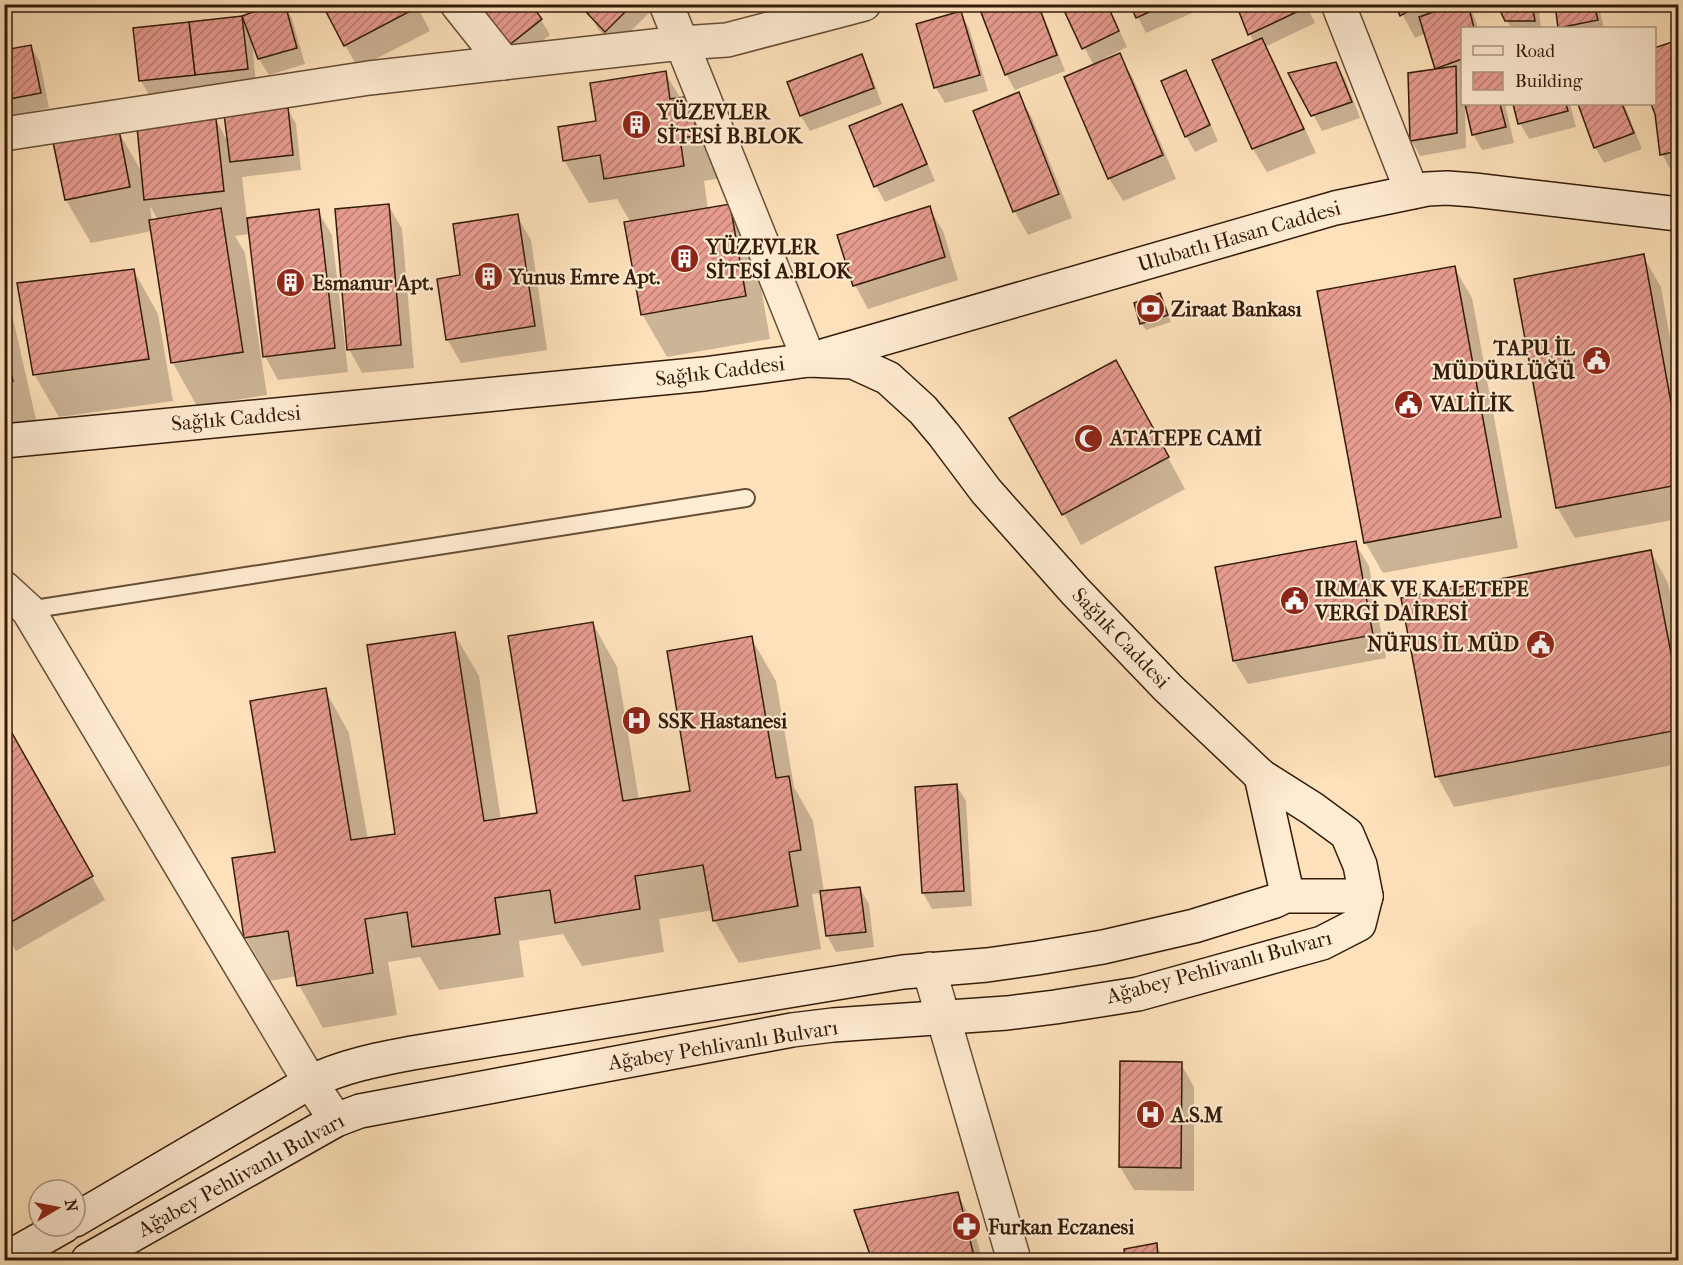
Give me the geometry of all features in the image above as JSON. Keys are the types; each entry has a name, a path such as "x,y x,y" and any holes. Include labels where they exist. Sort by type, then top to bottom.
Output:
{"street":[{"path":"457,4 504,63"},
{"path":"666,4 809,360"},
{"path":"4,134 369,78 681,43 727,40 864,4"},
{"path":"1338,4 1412,192"},
{"name":"Ulubatlı Hasan Caddesi","path":"809,360 1335,208 1412,192 1447,188 1474,190 1678,214"},
{"name":"Sağlık Caddesi","path":"4,441 693,375 809,360 853,362 888,378 923,410 986,490 1075,591 1168,688 1261,776 1347,834 1360,865 1366,896"},
{"path":"4,588 28,610 310,1082 336,1120"},
{"path":"1261,776 1285,884 1285,896 1366,896"},
{"name":"Ağabey Pehlivanlı Bulvarı","path":"87,1213 310,1082 330,1072 359,1063 879,976 1027,960 1103,947 1194,926 1285,896"},
{"name":"Ağabey Pehlivanlı Bulvarı","path":"88,1260 336,1120 360,1111 792,1030 1007,1013 1138,994 1322,943 1359,924 1366,896"},
{"path":"929,969 1014,1260"},
{"path":"4,1260 43,1238"}],"lane":[{"path":"28,610 746,498"}],"building":[{"path":"276,4 285,4 297,48 258,59 242,16"},
{"path":"322,4 416,4 418,7 344,46"},
{"path":"477,4 531,4 542,19 508,46"},
{"path":"596,4 633,4 605,32 587,13"},
{"path":"985,4 1038,4 1057,55 1005,75 979,7"},
{"path":"1061,4 1107,4 1119,31 1082,49"},
{"path":"1130,4 1167,4 1136,18"},
{"path":"1236,4 1306,4 1307,7 1248,35"},
{"path":"1395,4 1421,4 1400,16"},
{"path":"1456,4 1468,4 1474,27 1461,27 1461,59 1435,69 1419,17"},
{"path":"1497,4 1532,4 1535,21 1505,21"},
{"path":"1555,4 1594,4 1598,20 1558,27"},
{"path":"961,11 980,75 934,88 916,24"},
{"path":"242,16 248,69 195,75 189,22"},
{"path":"189,22 195,75 139,81 133,28"},
{"path":"1262,38 1304,129 1252,149 1212,60"},
{"path":"1678,40 1678,151 1660,155 1655,114 1651,105 1656,105 1656,47"},
{"path":"31,45 41,93 4,100 4,50"},
{"path":"1120,53 1163,155 1108,179 1064,77"},
{"path":"862,54 874,88 800,116 787,82"},
{"path":"1336,62 1352,102 1311,116 1288,73"},
{"path":"1456,66 1457,133 1410,141 1408,73"},
{"path":"1186,70 1210,125 1185,137 1161,81"},
{"name":"YÜZEVLER SİTESİ B.BLOK","path":"666,71 670,99 691,96 697,136 680,138 684,166 604,179 600,155 563,161 558,127 596,121 590,83"},
{"path":"1019,92 1059,194 1013,212 973,111"},
{"path":"902,104 927,164 874,187 849,126"},
{"path":"1465,105 1500,105 1506,127 1472,135"},
{"path":"1513,105 1566,105 1568,111 1518,124"},
{"path":"1578,105 1622,105 1634,133 1594,148"},
{"path":"288,107 293,155 230,162 224,114"},
{"path":"216,119 224,191 144,200 137,127"},
{"path":"119,130 130,187 65,200 53,142"},
{"path":"389,204 401,345 347,350 335,209"},
{"name":"YÜZEVLER SİTESİ A.BLOK","path":"730,204 746,296 641,315 624,222"},
{"path":"930,206 945,257 853,286 837,235"},
{"path":"221,208 243,352 171,363 149,220"},
{"name":"Esmanur Apt.","path":"319,209 335,348 263,357 247,218"},
{"name":"Yunus Emre Apt.","path":"518,214 535,326 446,340 437,279 460,275 453,224"},
{"name":"TAPU İL MÜDÜRLÜĞÜ","path":"1644,254 1678,441 1678,485 1556,508 1514,279"},
{"name":"VALİLİK","path":"1455,266 1501,517 1364,543 1317,291"},
{"path":"134,269 149,359 33,375 17,283"},
{"name":"Ziraat Bankası","path":"1160,293 1168,315 1140,324 1134,303"},
{"path":"4,344 13,381 4,383"},
{"name":"ATATEPE CAMİ","path":"1116,360 1169,457 1062,515 1009,418"},
{"name":"IRMAK VE KALETEPE VERGİ DAİRESİ","path":"1356,541 1373,635 1233,661 1215,567"},
{"name":"NÜFUS İL MÜD","path":"1651,550 1678,689 1678,730 1435,777 1401,598"},
{"path":"593,622 623,801 690,791 667,651 752,636 776,778 789,776 801,850 789,852 798,906 713,921 703,865 635,876 640,909 555,923 550,890 495,898 500,934 412,947 407,912 365,919 373,973 297,986 288,931 244,938 232,858 275,852 250,701 326,688 351,840 395,834 367,645 455,632 484,821 537,813 508,636"},
{"path":"4,719 93,876 4,926"},
{"path":"957,784 964,891 922,893 915,787"},
{"path":"860,887 866,932 826,936 820,891"},
{"name":"A.S.M","path":"1120,1061 1182,1062 1181,1168 1119,1167"},
{"path":"958,1192 975,1260 872,1260 854,1210"},
{"path":"1157,1243 1158,1260 1125,1260 1124,1249"}],"place":[{"name":"YÜZEVLER SİTESİ B.BLOK","path":"636,124"},
{"name":"YÜZEVLER SİTESİ A.BLOK","path":"685,259"},
{"name":"Yunus Emre Apt.","path":"488,277"},
{"name":"Esmanur Apt.","path":"291,283"},
{"name":"Ziraat Bankası","path":"1150,309"},
{"name":"TAPU İL MÜDÜRLÜĞÜ","path":"1596,360"},
{"name":"VALİLİK","path":"1409,404"},
{"name":"ATATEPE CAMİ","path":"1089,438"},
{"name":"IRMAK VE KALETEPE VERGİ DAİRESİ","path":"1294,601"},
{"name":"NÜFUS İL MÜD","path":"1540,644"},
{"name":"SSK Hastanesi","path":"637,721"},
{"name":"A.S.M","path":"1150,1115"},
{"name":"Furkan Eczanesi","path":"967,1227"}]}
